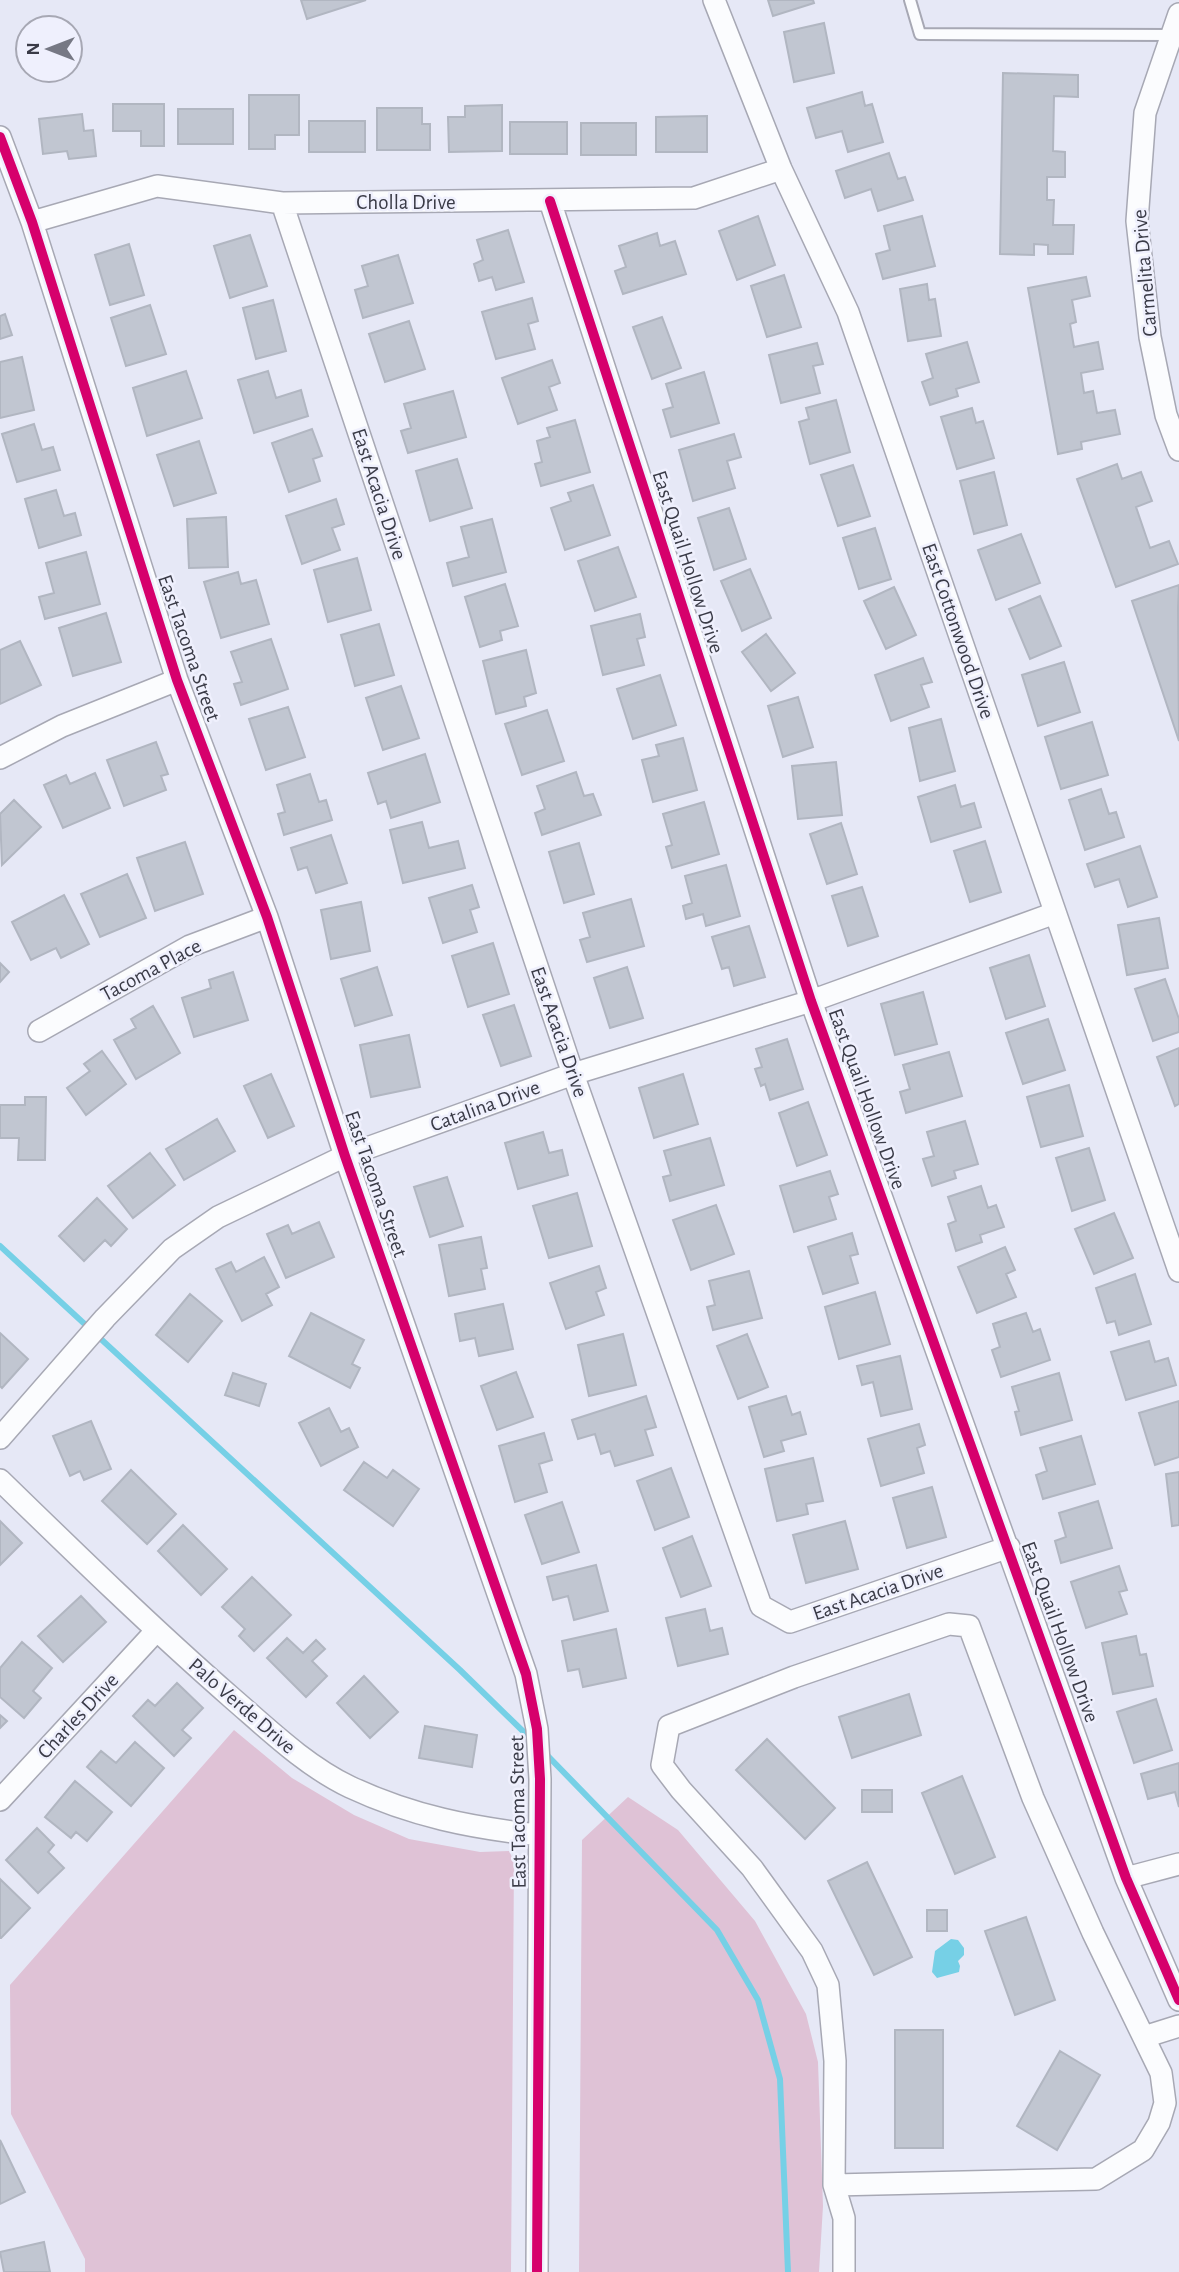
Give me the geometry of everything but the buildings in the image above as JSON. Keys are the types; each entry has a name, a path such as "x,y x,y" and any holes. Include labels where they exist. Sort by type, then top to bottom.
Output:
{"street":[{"name":"East Cottonwood Drive","path":"715,0 781,169 848,312 1179,1271"},
{"name":"Carmelita Drive","path":"1179,14 1145,113 1137,221 1150,337 1166,415 1179,450"},
{"name":"East Tacoma Street","path":"0,137 32,222 177,680 267,917 345,1156 527,1674 537,1729 539,1835 537,2272"},
{"name":"Cholla Drive","path":"32,222 157,186 282,203 694,198 781,169"},
{"name":"East Quail Hollow Drive","path":"550,201 811,1001 1126,1878 1179,2000"},
{"name":"East Acacia Drive","path":"282,203 573,1074 761,1606 790,1622 1009,1547"},
{"path":"0,758 62,726 177,680"},
{"name":"Catalina Drive","path":"0,1438 105,1318 172,1249 218,1217 345,1156 573,1074 811,1001 1055,913"},
{"name":"Tacoma Place","path":"39,1031 190,946 267,917"},
{"name":"Palo Verde Drive","path":"0,1480 156,1631 300,1756 348,1786 410,1812 481,1829 539,1835"},
{"path":"834,2185 1096,2179 1143,2150 1165,2103 1161,2073 1093,1933 1033,1798 969,1626 949,1624 794,1677 669,1726 662,1765 681,1790 752,1868 812,1951 828,1985 835,2061 834,2185 844,2218 844,2272"},
{"name":"Charles Drive","path":"0,1800 156,1631"},
{"path":"1126,1878 1179,1864"},
{"path":"1144,2037 1179,2026"}],"lane":[{"path":"910,0 920,34 1172,35"}],"shaded area":[{"path":"234,1730 292,1778 354,1815 409,1839 480,1852 509,1851 514,1861 511,2272 85,2272 85,2259 11,2114 10,1985"},
{"path":"628,1797 678,1830 755,1921 806,2014 818,2062 823,2206 819,2272 579,2272 582,1840"}],"water":[{"path":"951,1939 958,1940 964,1948 964,1955 958,1961 959,1972 937,1978 932,1972 935,1951"}],"waterway":[{"path":"0,1246 460,1670 532,1740"},
{"path":"545,1753 717,1930 758,2000 780,2079 788,2272"}],"cycle path":[{"path":"0,137 32,222 177,680 267,917 345,1156 526,1674 537,1729 540,1779 537,2272"},
{"path":"550,201 811,1001 1126,1878 1179,2000"}]}
